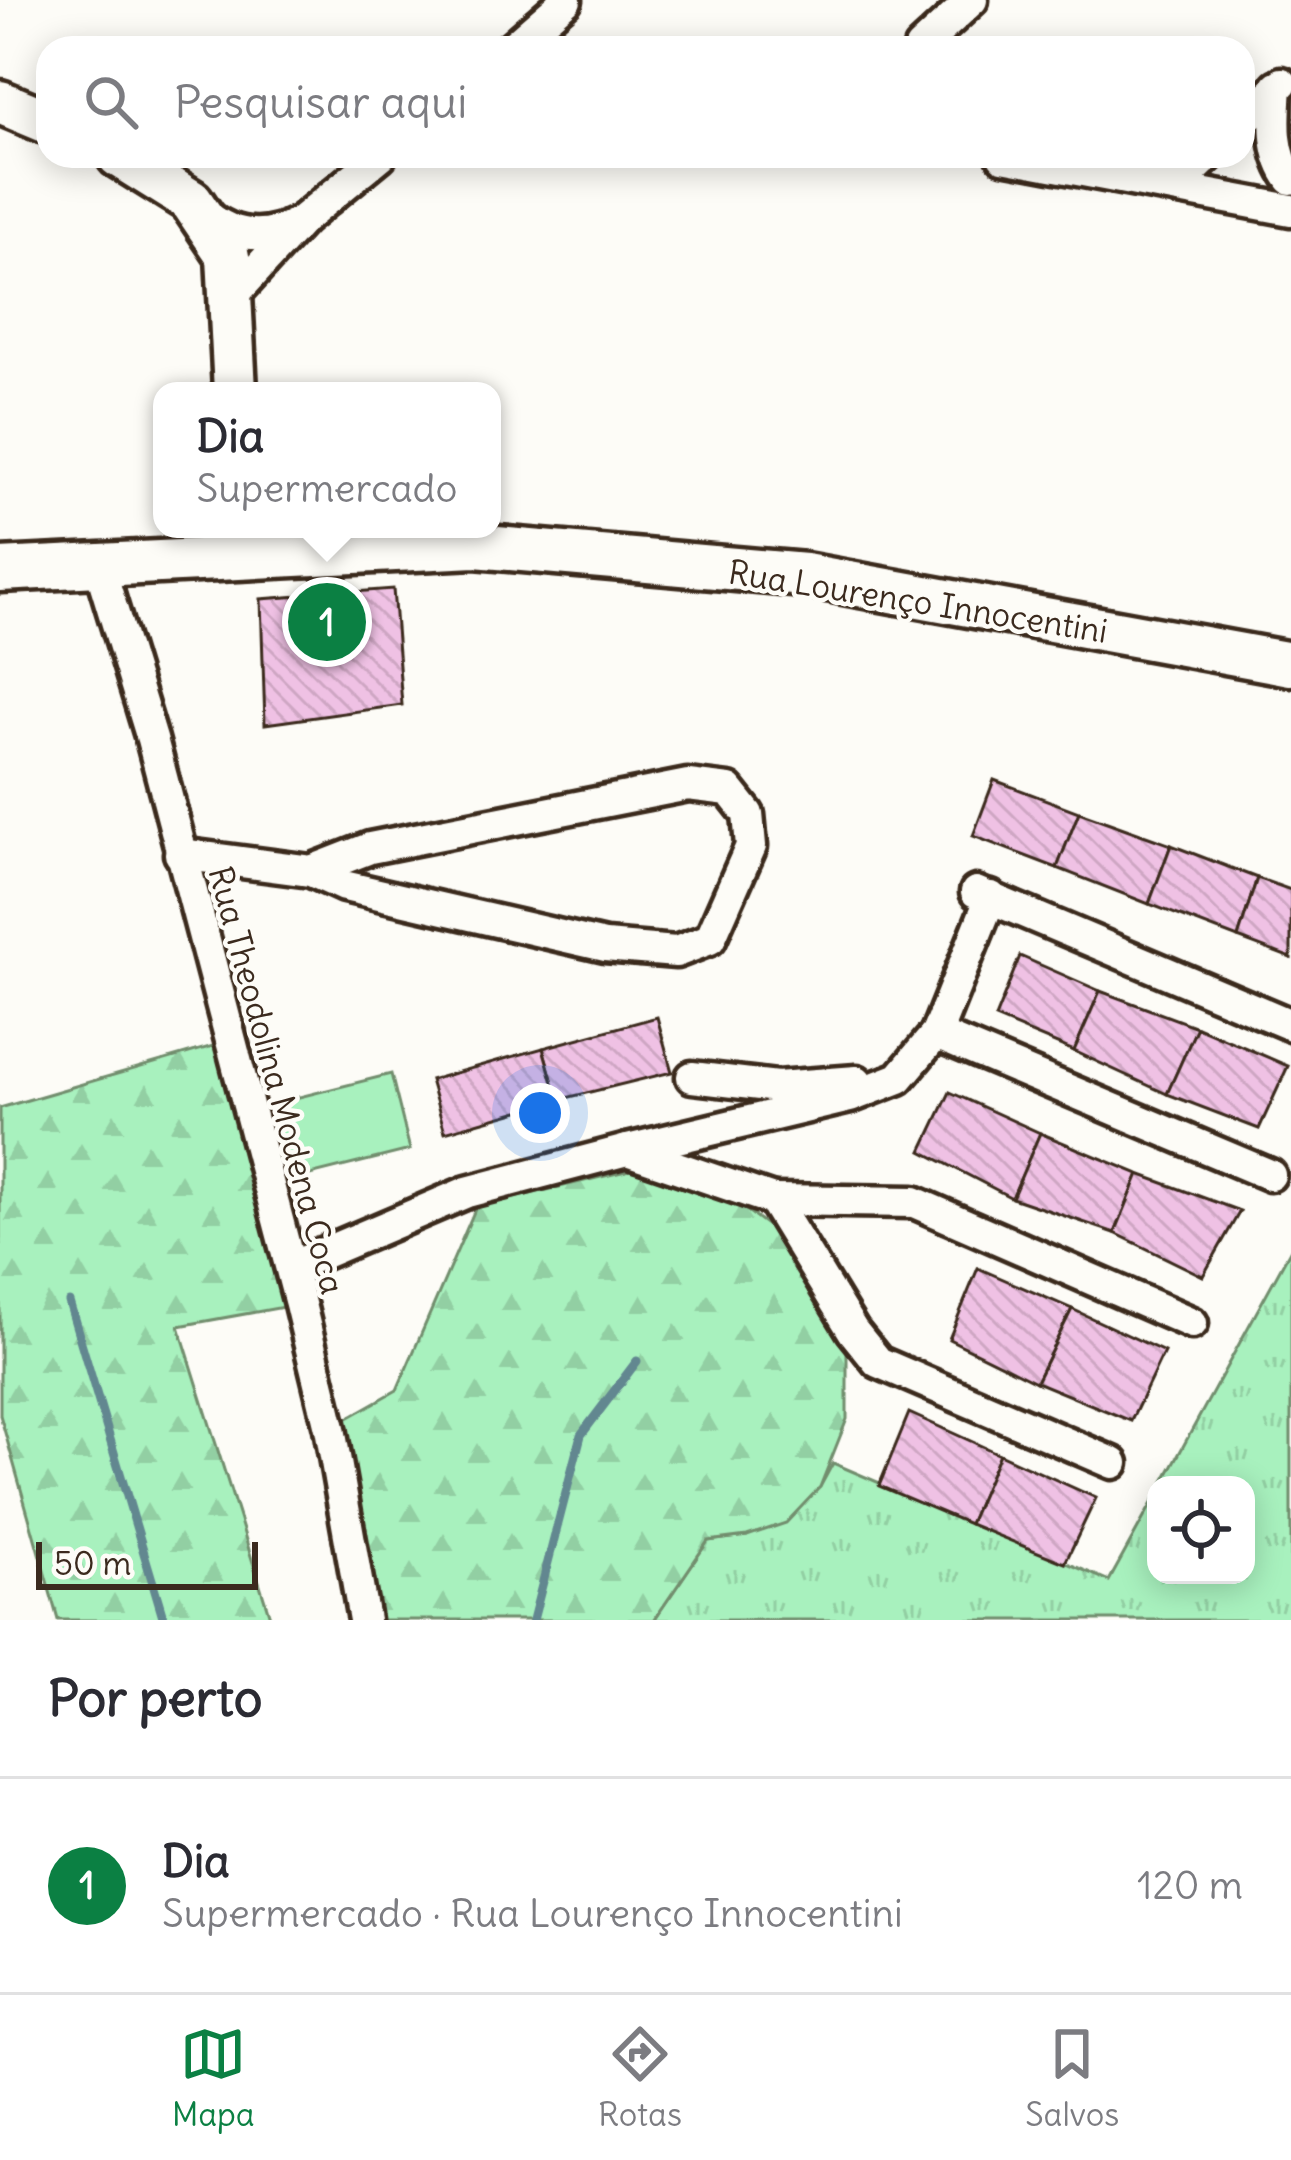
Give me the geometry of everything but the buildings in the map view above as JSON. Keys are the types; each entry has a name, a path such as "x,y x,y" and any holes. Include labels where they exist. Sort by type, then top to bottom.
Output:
{"main road":[{"path":"0,102 36,117"},
{"path":"138,168 190,201 228,256 235,382"},
{"path":"187,560 211,538"},
{"path":"265,538 306,553"},
{"name":"Rua Lourenço Innocentini","path":"0,570 476,546 805,575 1291,664"},
{"name":"Rua Lourenço Innocentini","path":"1187,648 1291,684"}],"street":[{"path":"534,36 566,0"},
{"path":"936,36 972,0"},
{"path":"1255,109 1284,81"},
{"path":"1284,81 1274,127 1283,168 1291,178"},
{"path":"230,299 302,220 365,168"},
{"path":"1073,168 1291,210"},
{"path":"1177,186 1196,168"},
{"path":"190,201 224,228 249,235 274,235 302,220"},
{"name":"Rua Theodolina Modena Coca","path":"99,565 152,739 291,1268 330,1429 364,1620"},
{"path":"179,854 311,871 344,886 584,941 676,952 710,939 751,846 748,814 729,790 688,784 370,848 311,871"},
{"path":"291,1268 467,1192 850,1097 899,1078 936,1034 983,894 1291,1025"},
{"path":"936,1034 1270,1175"},
{"path":"692,1077 777,1087 899,1078"},
{"path":"626,1150 772,1200 914,1202 1192,1323"},
{"path":"772,1200 853,1331 878,1362 1112,1463"}],"green space":[{"path":"230,1041 300,1304 179,1326 271,1620 58,1620 0,1415 0,1108"},
{"path":"391,1074 410,1150 286,1181 267,1105"},
{"path":"630,1170 723,1193 772,1229 847,1345 847,1419 820,1487 786,1523 747,1536 708,1541 654,1620 364,1620 330,1428 397,1390 476,1207"},
{"path":"1291,1249 1291,1620 654,1620 708,1541 747,1536 820,1487 833,1463 1109,1581 1147,1512 1147,1584 1255,1584 1255,1476 1167,1476"}],"waterway":[{"path":"69,1302 164,1620"},
{"path":"533,1620 581,1435 637,1361"}],"place":[{"name":"Dia","path":"327,622"}]}
